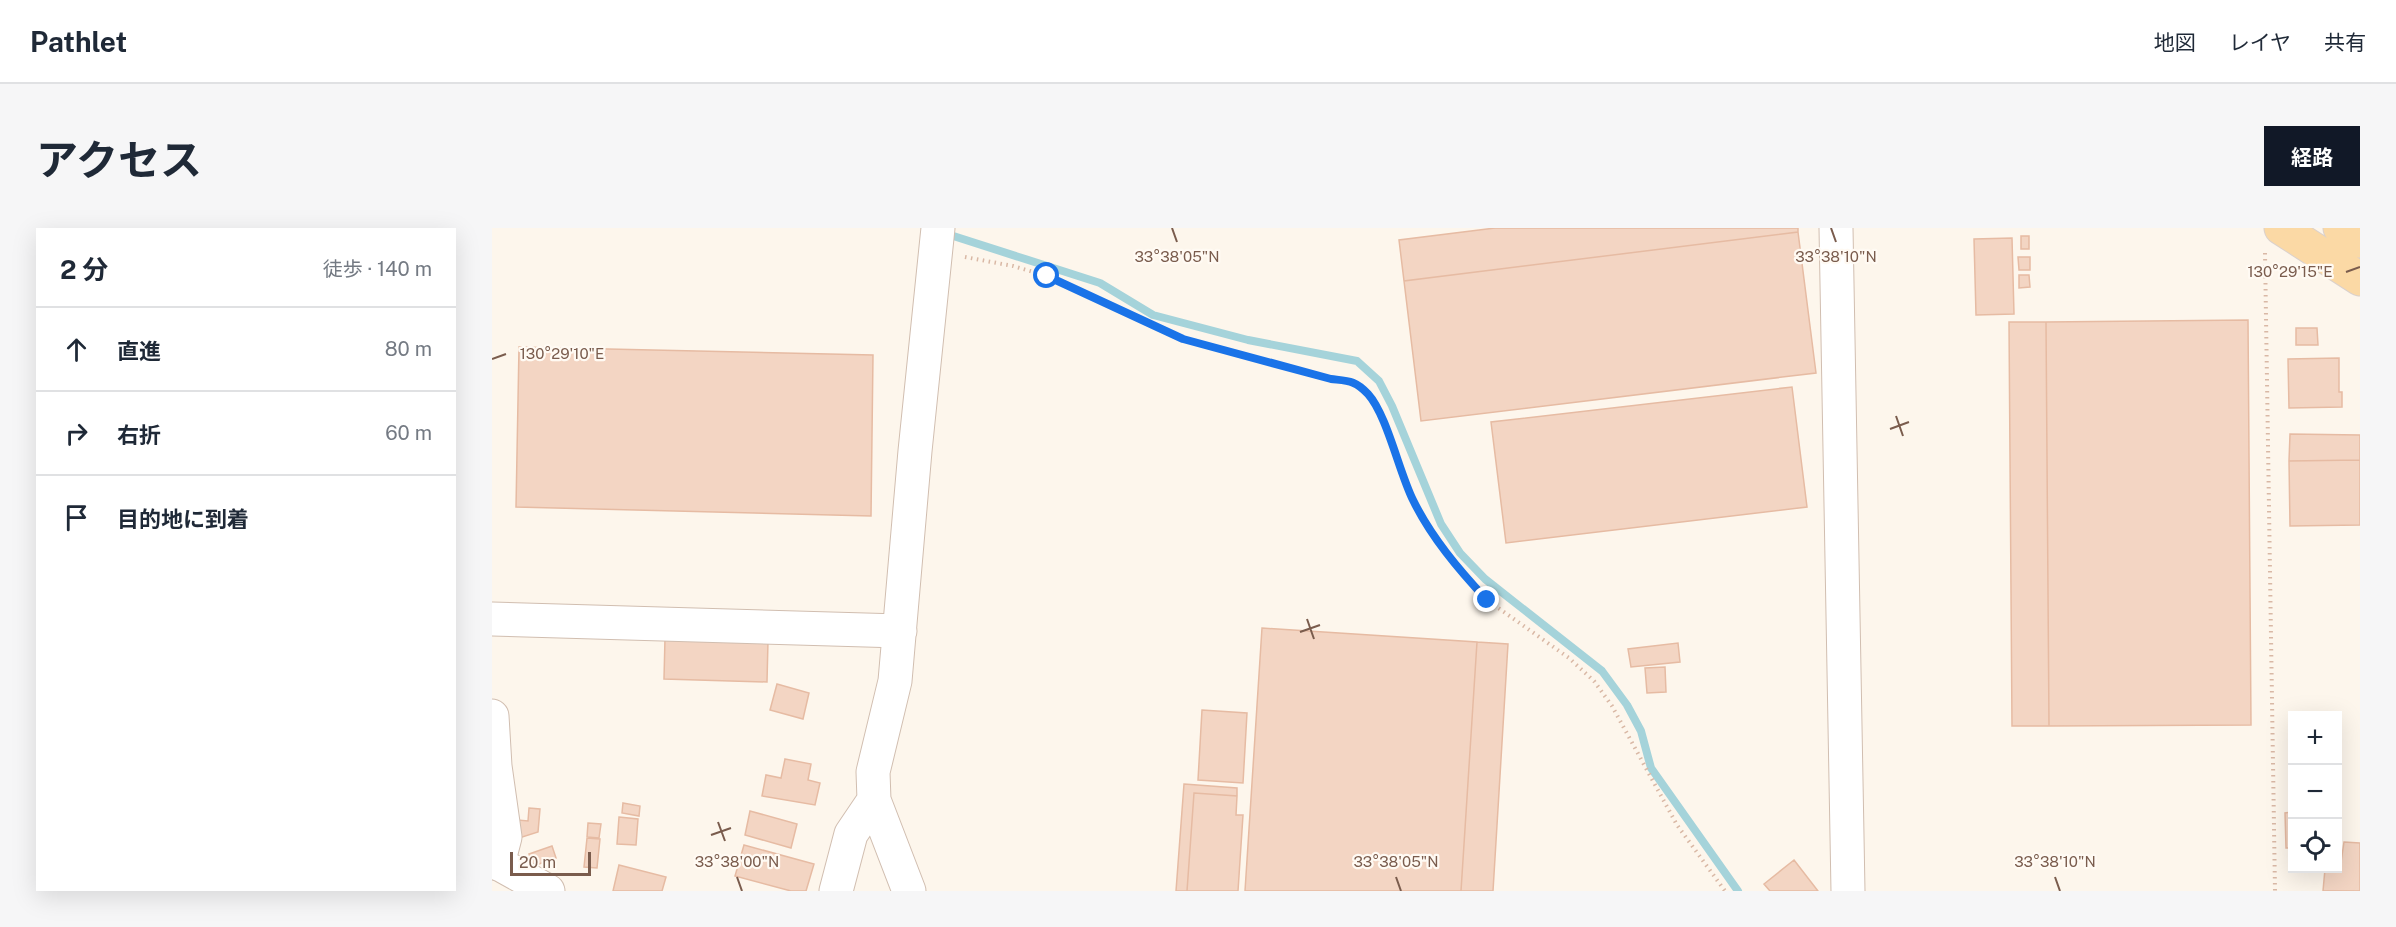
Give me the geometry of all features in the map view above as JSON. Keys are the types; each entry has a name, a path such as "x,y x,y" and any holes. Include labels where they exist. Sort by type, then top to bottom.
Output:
{"main road":[{"path":"2340,228 2360,241"},
{"path":"2275,237 2360,279"}],"street":[{"path":"1836,228 1848,891"},
{"path":"909,891 874,800 873,772 895,681 937,241"},
{"path":"492,619 900,631"},
{"path":"492,716 495,766 505,837 495,862 548,891"},
{"path":"836,891 851,834 874,800"}],"path":[{"path":"2275,237 2265,254 2275,891"},
{"path":"937,241 1047,276 1183,339 1331,379 1355,382 1369,395 1379,412 1413,500 1434,536 1461,573 1487,600 1569,658 1594,681 1612,706 1677,825 1725,891"}],"building":[{"path":"1495,228 1798,228 1798,232 1404,281 1399,240"},
{"path":"1798,232 1816,373 1421,421 1404,281"},
{"path":"2021,236 2029,236 2029,249 2021,249"},
{"path":"2012,238 2014,314 1976,315 1974,239"},
{"path":"2018,257 2030,257 2030,270 2019,270"},
{"path":"2019,275 2029,275 2030,287 2019,288"},
{"path":"2248,320 2251,725 2049,726 2046,322"},
{"path":"2009,322 2046,322 2049,726 2012,726"},
{"path":"2296,328 2317,328 2318,345 2296,345"},
{"path":"519,347 873,355 871,516 516,507"},
{"path":"2339,358 2339,392 2342,392 2342,407 2289,408 2288,359"},
{"path":"1792,387 1807,507 1506,543 1491,422"},
{"path":"2290,434 2360,435 2360,460 2289,461"},
{"path":"2360,460 2360,525 2290,526 2289,461"},
{"path":"1262,628 1477,642 1461,891 1245,891"},
{"path":"665,638 768,641 767,682 664,679"},
{"path":"1477,642 1508,644 1493,891 1461,891"},
{"path":"1678,643 1680,662 1631,667 1628,649"},
{"path":"1665,667 1666,692 1647,693 1645,668"},
{"path":"777,684 809,693 803,719 770,710"},
{"path":"1202,710 1247,713 1243,783 1198,780"},
{"path":"785,759 811,764 808,780 820,783 815,805 762,796 766,775 781,778"},
{"path":"1184,784 1237,788 1237,796 1194,793 1187,891 1176,891"},
{"path":"1194,793 1237,796 1236,815 1243,815 1238,891 1187,891"},
{"path":"623,803 640,806 639,816 622,813"},
{"path":"529,808 540,809 538,832 516,839 518,820 528,821"},
{"path":"750,811 797,824 791,848 745,835"},
{"path":"2285,813 2288,813 2288,848 2286,848"},
{"path":"619,817 638,819 636,845 617,844"},
{"path":"588,823 601,824 599,838 587,837"},
{"path":"587,838 600,839 597,868 584,867"},
{"path":"2344,842 2360,843 2360,891 2323,891 2325,873 2342,873"},
{"path":"744,845 814,864 806,891 791,891 735,876"},
{"path":"552,846 556,858 533,866 529,854"},
{"path":"1794,860 1818,891 1770,891 1764,884"},
{"path":"619,865 666,877 662,891 613,891"}],"waterway":[{"path":"944,233 1100,283 1153,315 1248,340 1357,361 1379,381 1392,406 1441,524 1460,553 1485,579 1602,671 1627,705 1641,731 1651,768 1738,891"}],"route":[{"path":"1047,276 1183,339 1331,379 1355,382 1369,395 1379,412 1413,500 1434,536 1461,573 1487,600"}]}
